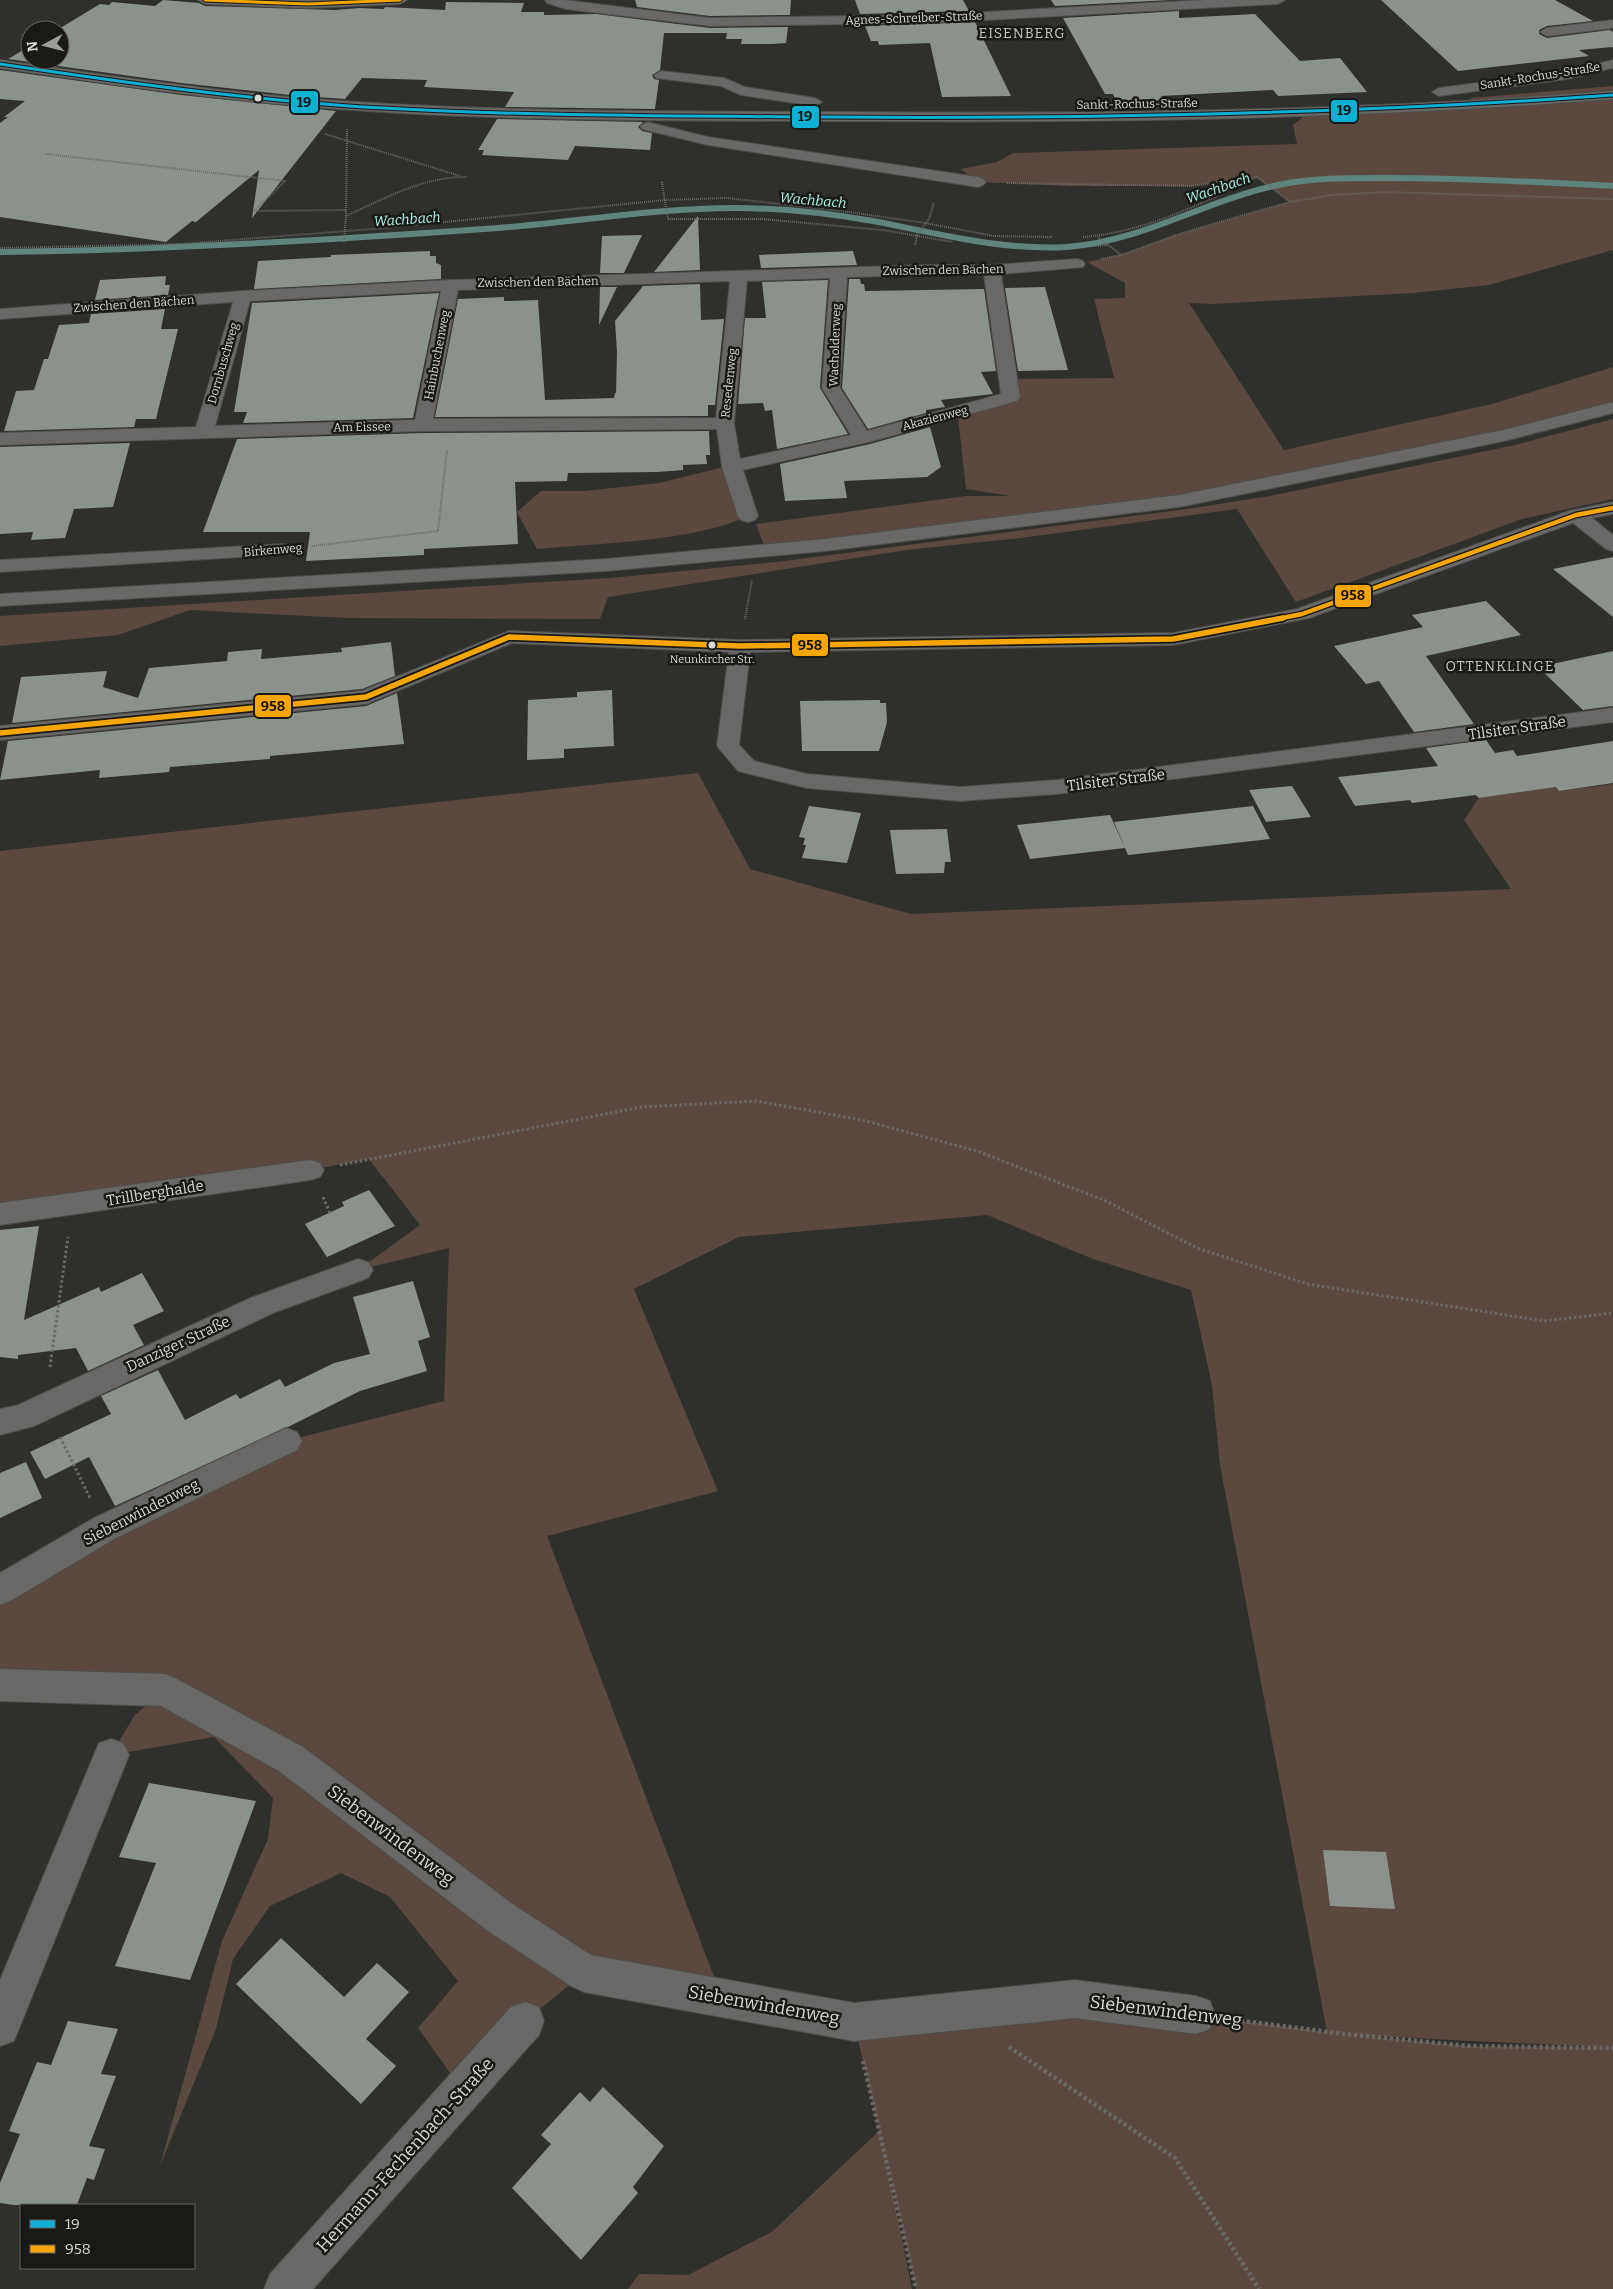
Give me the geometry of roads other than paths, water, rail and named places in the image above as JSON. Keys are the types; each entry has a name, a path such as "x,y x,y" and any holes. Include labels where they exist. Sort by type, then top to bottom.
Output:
{"main road":[{"path":"0,600 606,565 825,545 1179,501 1504,434 1613,407"}],"street":[{"path":"205,0 308,4 400,0"},
{"name":"Agnes-Schreiber-Straße","path":"552,0 565,4 717,22 930,19 1278,0"},
{"path":"1547,32 1613,24"},
{"path":"0,64 90,78 289,101 607,116 1026,118 1473,106 1613,95"},
{"name":"Sankt-Rochus-Straße","path":"661,76 724,82 741,91 829,104 1034,106 1249,103 1418,96 1567,74 1613,64"},
{"path":"607,116 708,141 978,182"},
{"name":"Zwischen den Bächen","path":"0,314 242,296 451,284 739,277 925,270 992,270 1077,264"},
{"name":"Akazienweg","path":"732,467 862,438 1011,397 992,270"},
{"name":"Wacholderweg","path":"839,274 831,388 862,438"},
{"name":"Resedenweg","path":"739,277 725,423 732,467 748,516"},
{"name":"Hainbuchenweg","path":"423,425 451,284"},
{"name":"Dornbuschweg","path":"204,431 242,296"},
{"name":"Am Eissee","path":"0,439 423,425 725,423"},
{"path":"0,733 366,697 509,637 740,646 1086,642 1173,639 1302,614 1576,516 1613,508"},
{"path":"1576,516 1613,546"},
{"name":"Birkenweg","path":"0,566 283,550"},
{"name":"Tilsiter Straße","path":"740,646 728,746 746,766 808,781 960,794 1057,787 1613,715"},
{"name":"Trillberghalde","path":"0,1214 72,1207 214,1183 310,1170"},
{"name":"Danziger Straße","path":"0,1422 23,1417 263,1305 358,1270"},
{"name":"Siebenwindenweg","path":"0,1590 105,1528 286,1441"},
{"name":"Siebenwindenweg","path":"0,1685 165,1690 291,1759 501,1918 584,1973 854,2022 1075,1999 1196,2016"},
{"path":"0,2028 111,1755"},
{"name":"Hermann-Fechenbach-Straße","path":"285,2289 525,2021"}],"waterway":[{"name":"Wachbach","path":"0,252 187,247 311,240 498,228 676,210 735,208 787,210 838,216 994,244 1043,248 1094,244 1147,229 1251,192 1278,185 1321,179 1420,178 1613,186"}],"place":[{"name":"Neunkircher Str.","path":"712,645"}],"district":[{"name":"EISENBERG","path":"1022,33"},
{"name":"OTTENKLINGE","path":"1500,666"}]}
